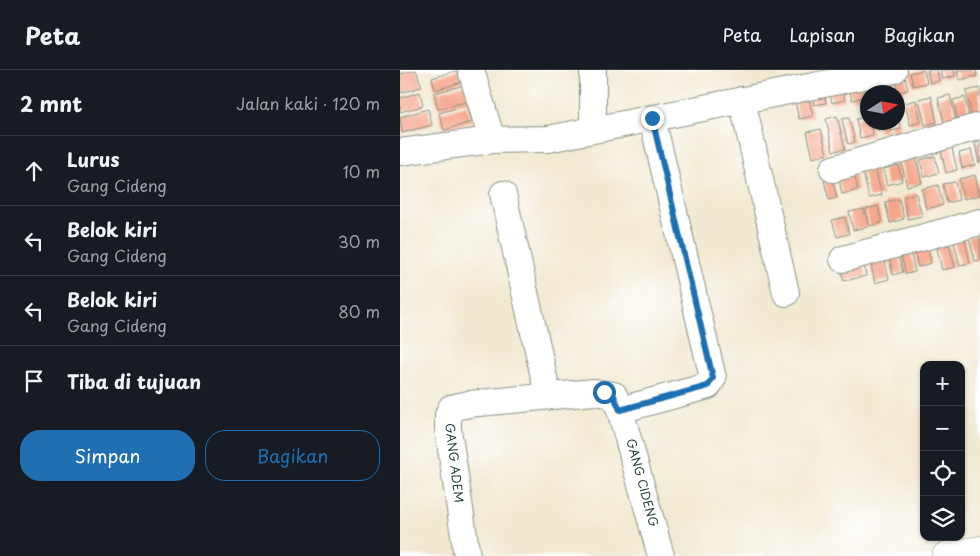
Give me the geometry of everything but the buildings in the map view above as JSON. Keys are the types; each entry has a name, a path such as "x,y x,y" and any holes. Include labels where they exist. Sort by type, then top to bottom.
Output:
{"street":[{"path":"471,70 492,140"},
{"path":"593,70 593,130"},
{"path":"400,152 492,140 548,139 894,70"},
{"path":"742,100 786,293"},
{"path":"620,410 708,386 713,378 652,118"},
{"path":"833,169 980,126"},
{"path":"504,194 548,395"},
{"path":"843,259 980,222"},
{"name":"GANG CIDENG","path":"548,395 604,392 614,396 620,410 661,556"},
{"name":"GANG ADEM","path":"467,556 448,429 448,415 451,408 469,404 548,395"},
{"path":"946,556 980,550"}],"route":[{"path":"604,392 614,396 620,410 708,386 713,378 652,118"}]}
